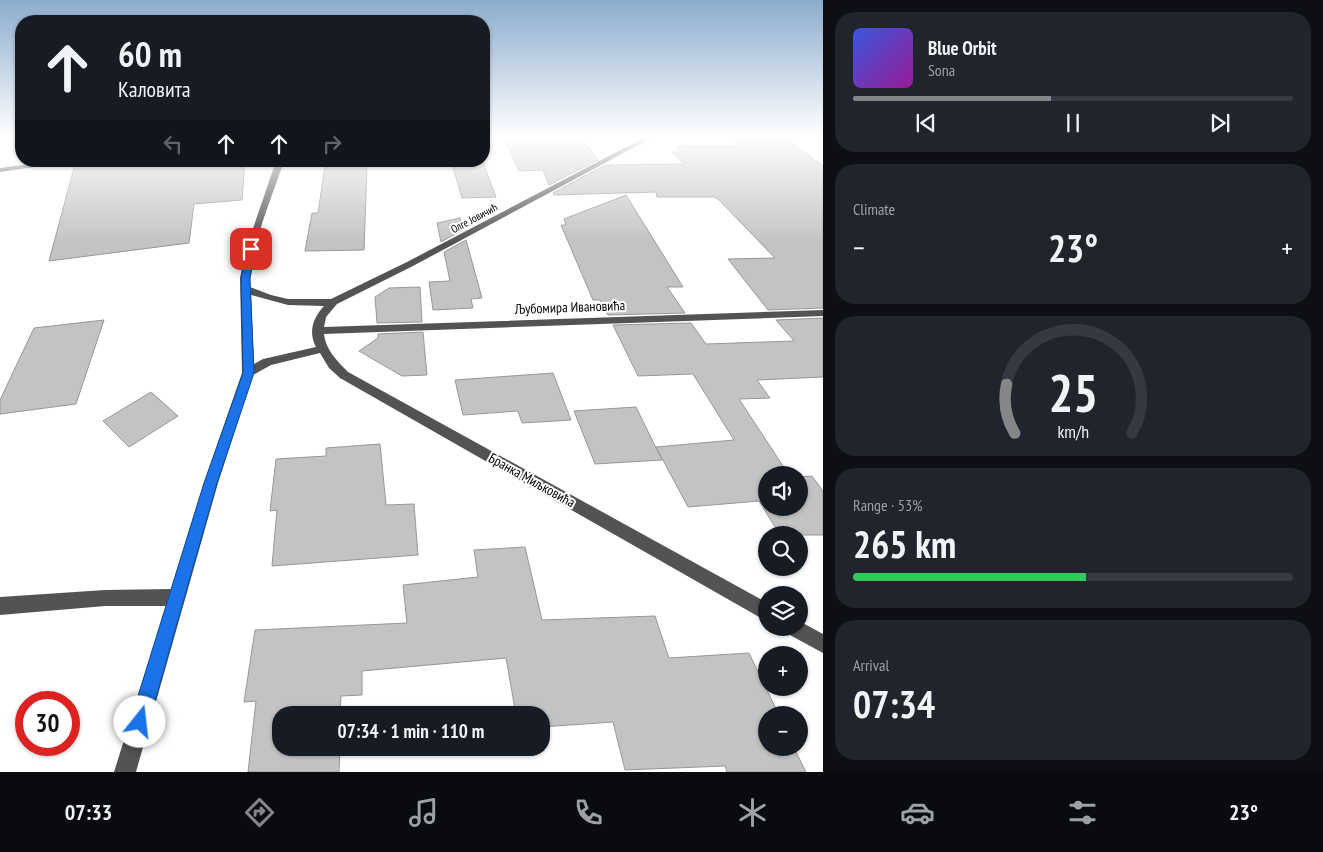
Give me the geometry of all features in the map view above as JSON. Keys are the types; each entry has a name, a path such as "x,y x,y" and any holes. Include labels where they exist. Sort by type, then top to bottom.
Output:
{"street":[{"path":"125,772 158,655 178,597 211,483 248,373 245,278 251,249 277,171"},
{"name":"Олге Јовичић","path":"333,302 410,264 586,171"},
{"path":"246,289 261,297 282,303 333,302"},
{"path":"318,331 321,316 333,302"},
{"name":"Љубомира Ивановића","path":"318,331 823,313"},
{"name":"Бранка Миљковића","path":"318,331 323,349 333,365 344,375 758,608"},
{"path":"248,373 267,362 323,349"},
{"path":"0,606 105,598 178,597"},
{"path":"808,636 823,644"}],"building":[{"path":"73,171 244,171 242,200 194,204 189,243 49,261"},
{"path":"324,171 367,171 364,250 305,251 312,213 318,213"},
{"path":"454,171 486,171 496,197 462,198"},
{"path":"543,171 576,171 549,185"},
{"path":"594,171 823,171 823,308 768,310 728,259 775,258 714,197 657,197 656,192 554,195 553,193"},
{"path":"626,195 683,287 667,287 685,313 608,315 600,300 593,300 561,225 566,225 564,219"},
{"path":"460,218 463,230 441,242 437,223"},
{"path":"466,240 482,298 471,299 473,308 433,310 429,282 450,281 444,252"},
{"path":"420,287 422,322 377,323 375,297 389,288"},
{"path":"823,318 823,377 757,380 770,398 739,399 783,466 758,466 758,501 688,507 656,447 734,440 693,374 638,376 613,325 691,323 706,344 794,341 776,320"},
{"path":"104,320 76,404 0,414 0,400 34,328"},
{"path":"423,332 427,375 402,376 359,351 378,338 378,334"},
{"path":"553,373 571,420 522,423 518,411 463,415 455,380"},
{"path":"151,392 178,416 129,447 103,421"},
{"path":"636,407 662,460 595,464 574,411"},
{"path":"380,444 386,505 414,504 418,555 272,566 277,510 270,511 276,459 326,456 326,448"},
{"path":"808,476 812,476 823,491 823,535 808,535 808,526 774,526 768,516 808,516"},
{"path":"525,547 542,620 655,616 669,658 749,653 758,672 758,696 770,696 775,706 758,706 758,756 798,756 806,772 727,772 725,766 625,770 613,722 550,726 550,706 514,706 506,658 362,671 362,695 341,696 340,706 272,706 272,756 340,756 339,772 248,772 256,701 244,702 255,630 407,623 403,585 478,577 474,550"}],"route":[{"path":"140,722 158,655 178,597 211,483 248,373 245,278 251,249"}]}
